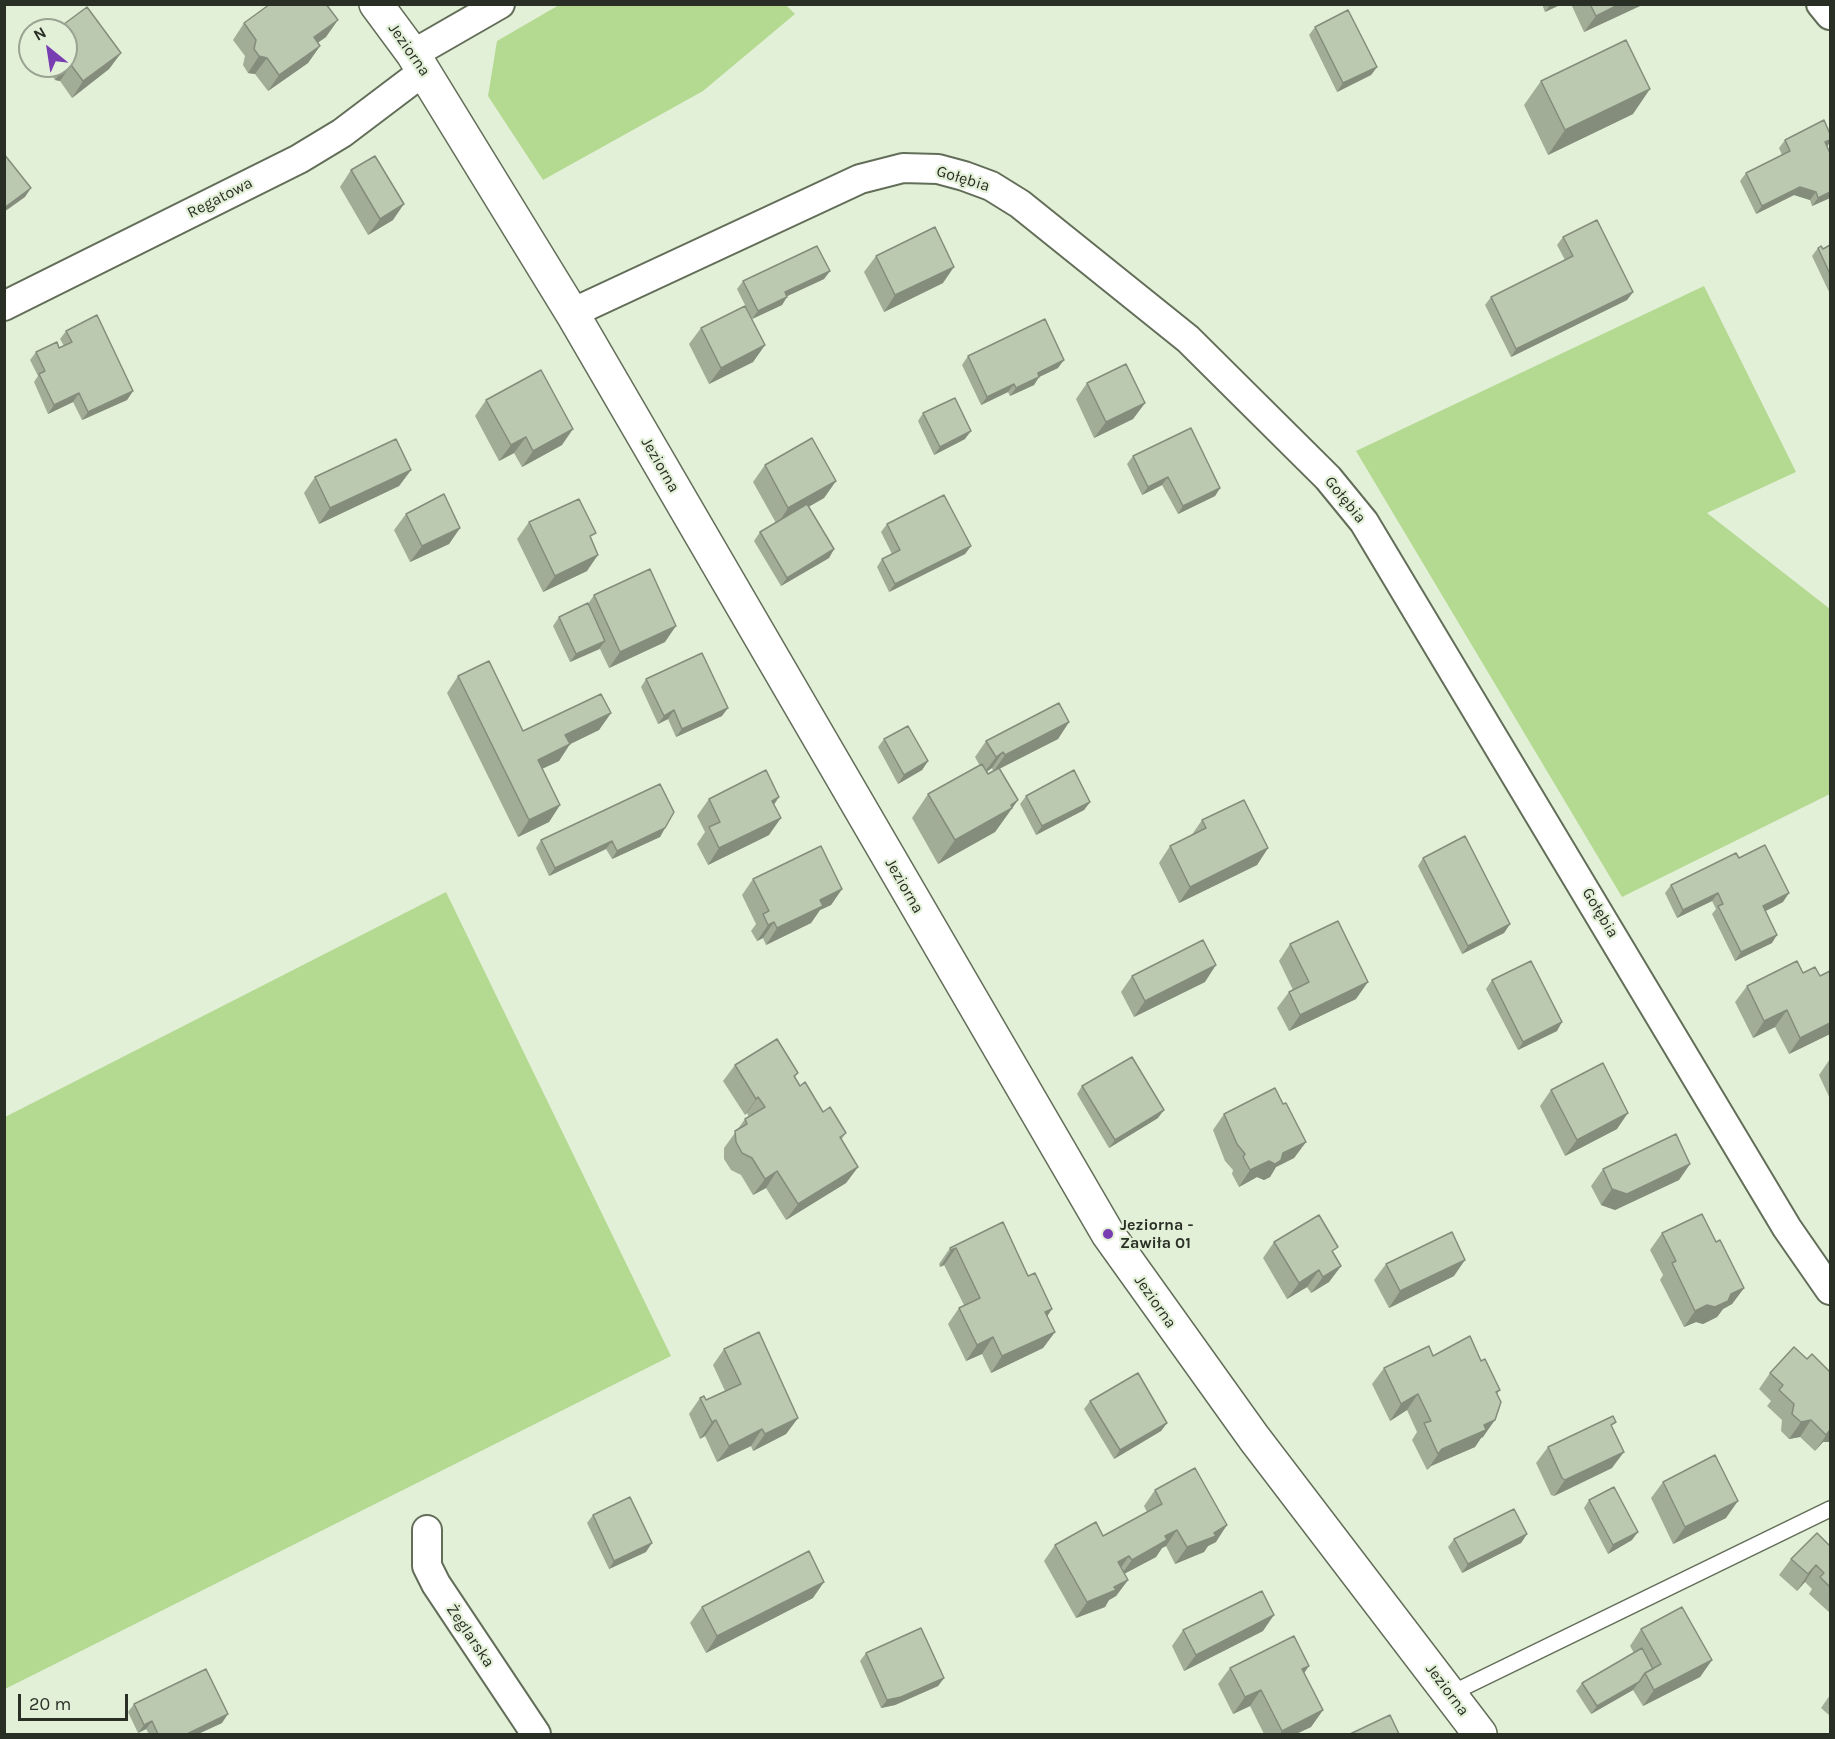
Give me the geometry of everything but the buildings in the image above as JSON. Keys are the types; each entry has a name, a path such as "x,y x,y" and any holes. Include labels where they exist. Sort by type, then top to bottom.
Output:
{"street":[{"name":"Jeziorna","path":"376,4 418,62 572,313 1108,1234 1254,1438 1480,1734"},
{"name":"Regatowa","path":"4,306 299,159 342,133 418,62 500,4"},
{"path":"1821,4 1830,15"},
{"name":"Gołębia","path":"572,313 860,179 903,168 938,169 964,176 991,186 1020,204 1188,339 1328,478 1364,522 1760,1183 1830,1290"},
{"name":"Żeglarska","path":"427,1530 427,1566 436,1584 536,1734"}],"lane":[{"path":"1450,1694 1830,1509"}],"green space":[{"path":"785,4 795,14 703,91 543,180 488,96 497,41 559,5"},
{"path":"1704,286 1796,472 1707,513 1830,609 1830,794 1622,897 1356,451"},
{"path":"446,892 671,1356 5,1689 5,1117"}],"place":[{"name":"Jeziorna - Zawiła 01","path":"1108,1234"}]}
